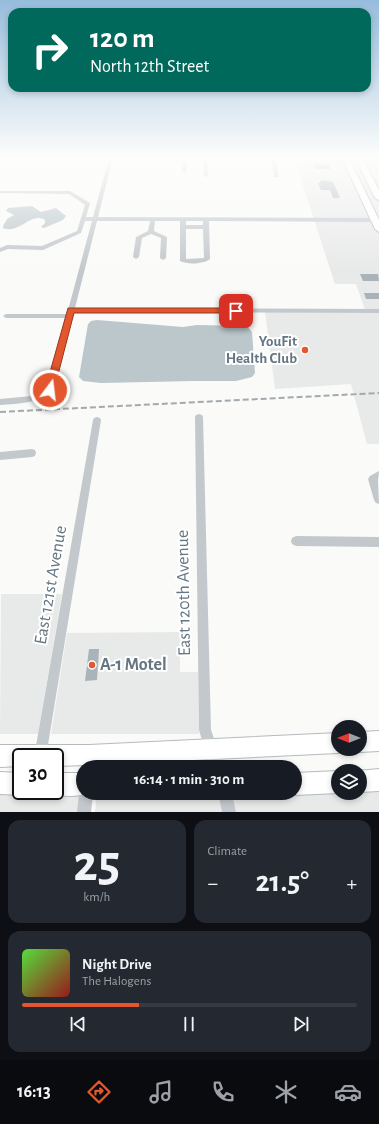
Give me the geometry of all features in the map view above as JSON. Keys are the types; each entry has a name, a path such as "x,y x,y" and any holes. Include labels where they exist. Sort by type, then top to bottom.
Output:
{"main road":[{"path":"363,196 378,221"},
{"path":"367,742 379,741"},
{"path":"130,760 213,758 331,744"},
{"path":"0,756 12,756"},
{"path":"64,759 76,760"},
{"path":"367,781 379,780"},
{"path":"302,784 331,782"},
{"path":"0,783 12,784"},
{"path":"64,784 76,784"}],"street":[{"path":"0,250 7,247 48,246 79,232 88,204 75,196"},
{"path":"0,402 33,399 41,397 50,390 101,196"},
{"path":"83,219 378,221"},
{"path":"151,232 153,219"},
{"path":"183,219 183,261 203,261 207,259 206,219"},
{"path":"182,227 206,227"},
{"path":"136,256 139,237 151,232 164,237 163,258"},
{"path":"6,316 70,313 379,311"},
{"name":"East 120th Avenue","path":"199,417 205,730 213,758"},
{"name":"East 121st Avenue","path":"42,748 97,420"},
{"path":"0,456 32,453"},
{"path":"379,475 373,480 379,500"},
{"path":"296,541 379,542"},
{"path":"84,812 85,800"},
{"path":"227,800 229,812"}],"shaded area":[{"path":"306,196 379,196 379,444 367,444 351,384 275,389 265,312 366,313 356,284 335,284"},
{"path":"32,206 41,212 56,208 66,216 63,220 44,228 41,227 45,223 45,220 35,218 14,228 3,228 7,219 14,215 6,211 8,208"},
{"path":"97,320 183,327 197,325 247,326 252,332 255,373 252,377 236,381 101,383 83,381 79,377 88,324 91,321"},
{"path":"1,594 62,594 38,734 0,734"},
{"path":"180,632 180,672 198,672 199,734 51,734 67,633"},
{"path":"367,790 379,790 379,812 236,812 233,800 302,800 302,793 331,793 331,800 367,800"},
{"path":"0,791 12,791 12,800 64,800 64,792 76,792 76,800 83,800 82,812 0,812"},
{"path":"96,800 220,800 222,812 95,812"}],"building":[{"path":"332,196 339,196 340,198 333,198"},
{"path":"360,274 378,274 379,281 363,281"},
{"path":"364,293 379,293 379,299 366,299"},
{"name":"A-1 Motel","path":"89,649 99,649 97,680 85,681"}],"railway":[{"path":"0,412 379,393"}],"place":[{"name":"YouFit Health Club","path":"305,350"},
{"name":"A-1 Motel","path":"92,665"}],"route":[{"path":"50,390 71,310 236,311"}]}
